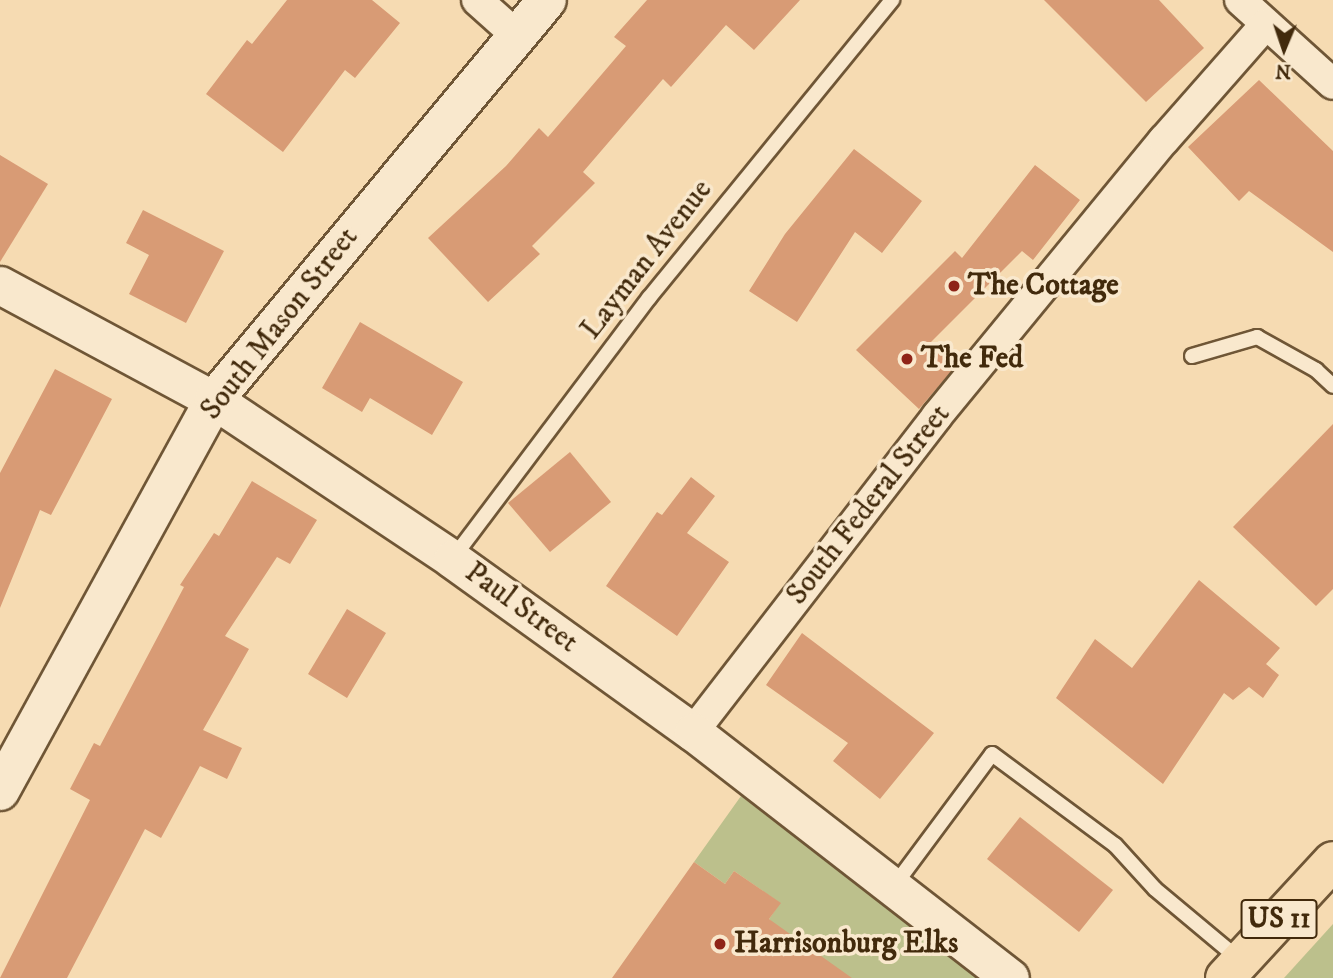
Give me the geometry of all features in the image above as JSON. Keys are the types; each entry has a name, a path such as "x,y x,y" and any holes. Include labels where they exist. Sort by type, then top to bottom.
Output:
{"main road":[{"name":"South Mason Street","path":"0,791 214,400 515,34 547,0"},
{"name":"US 11","path":"1233,969 1333,861"}],"street":[{"path":"477,0 515,34"},
{"path":"1240,0 1333,85"},
{"name":"South Federal Street","path":"693,733 937,416 1164,140 1266,24"},
{"name":"Paul Street","path":"0,285 214,400 452,559 693,733 1010,978"}],"lane":[{"name":"Layman Avenue","path":"452,559 666,276 892,0"},
{"path":"1192,356 1257,337 1316,370 1333,386"},
{"path":"893,887 992,754 1115,845 1233,969"}],"green space":[{"path":"741,796 979,978 830,978 769,919 780,903 734,871 725,884 694,862"},
{"path":"1333,924 1333,978 1284,978"}],"building":[{"path":"287,0 372,0 400,23 355,78 345,70 283,152 206,94 247,40 252,44"},
{"path":"647,0 800,0 754,50 726,25 671,87 663,79 583,172 595,183 532,246 540,254 488,302 428,238 506,166 539,128 548,137 626,46 614,37"},
{"path":"1044,0 1159,0 1204,48 1146,102"},
{"path":"1259,80 1333,151 1333,252 1249,191 1239,201 1188,147"},
{"path":"854,149 922,201 882,253 855,232 797,322 749,291 785,234"},
{"path":"0,155 48,184 0,262"},
{"path":"1035,165 1080,200 1033,260 1022,251 930,343 955,367 919,409 856,350 955,251 962,258"},
{"path":"143,210 224,251 186,323 129,294 149,255 126,243"},
{"path":"360,322 463,382 432,435 370,398 362,412 322,388"},
{"path":"55,369 112,399 51,515 40,510 0,608 0,473"},
{"path":"1333,424 1333,589 1316,606 1233,527"},
{"path":"570,452 611,502 550,552 508,503"},
{"path":"691,477 715,496 687,533 729,562 677,636 606,586 657,512 662,515"},
{"path":"252,481 317,520 290,564 277,557 225,636 249,649 203,730 242,748 227,779 200,766 161,838 145,829 67,978 0,978 90,800 70,789 94,743 100,746 184,587 180,585 214,533 219,536"},
{"path":"1199,580 1280,648 1266,664 1279,675 1263,698 1249,687 1233,700 1224,693 1163,784 1056,698 1095,639 1132,668"},
{"path":"347,609 386,633 347,698 308,674"},
{"path":"802,633 934,733 880,799 833,761 848,743 766,685"},
{"path":"1020,817 1113,890 1079,932 987,859"},
{"name":"Harrisonburg Elks","path":"694,862 725,884 734,871 781,903 769,919 852,978 612,978"}],"place":[{"name":"The Cottage","path":"954,286"},
{"name":"The Fed","path":"907,359"},
{"name":"Harrisonburg Elks","path":"720,944"}]}
